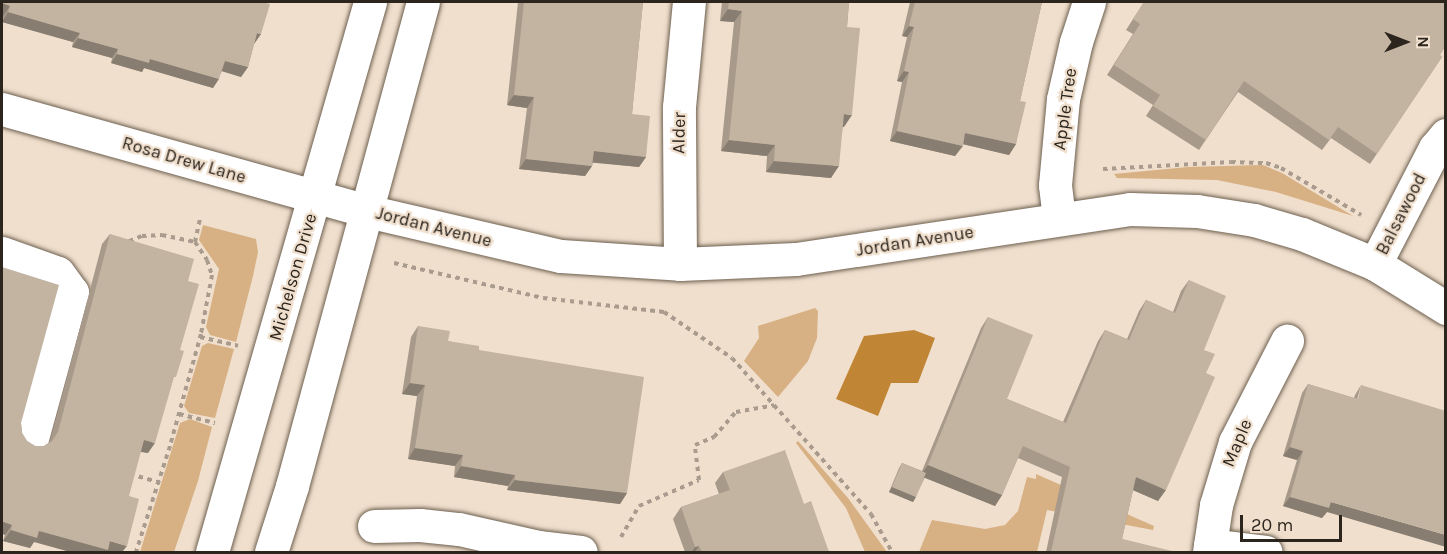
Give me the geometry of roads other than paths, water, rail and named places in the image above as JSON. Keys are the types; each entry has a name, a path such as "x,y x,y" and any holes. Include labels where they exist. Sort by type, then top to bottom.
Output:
{"street":[{"name":"Michelson Drive","path":"212,552 370,2"},
{"path":"272,552 423,2"},
{"name":"Alder","path":"680,264 679,107 689,2"},
{"name":"Apple Tree","path":"1059,219 1056,185 1063,99 1076,42 1089,2"},
{"name":"Rosa Drew Lane","path":"2,109 367,210"},
{"name":"Balsawood","path":"1375,264 1435,148 1446,135"},
{"name":"Jordan Avenue","path":"367,210 561,256 680,264 796,259 1130,209 1197,210 1254,220 1302,234 1375,264 1446,308"},
{"path":"2,253 58,273 72,292 32,438"},
{"name":"Maple","path":"1209,549 1216,505 1235,442 1287,341"},
{"path":"374,526 420,525 459,529 538,547 581,552"},
{"path":"1209,549 1266,552"}]}
